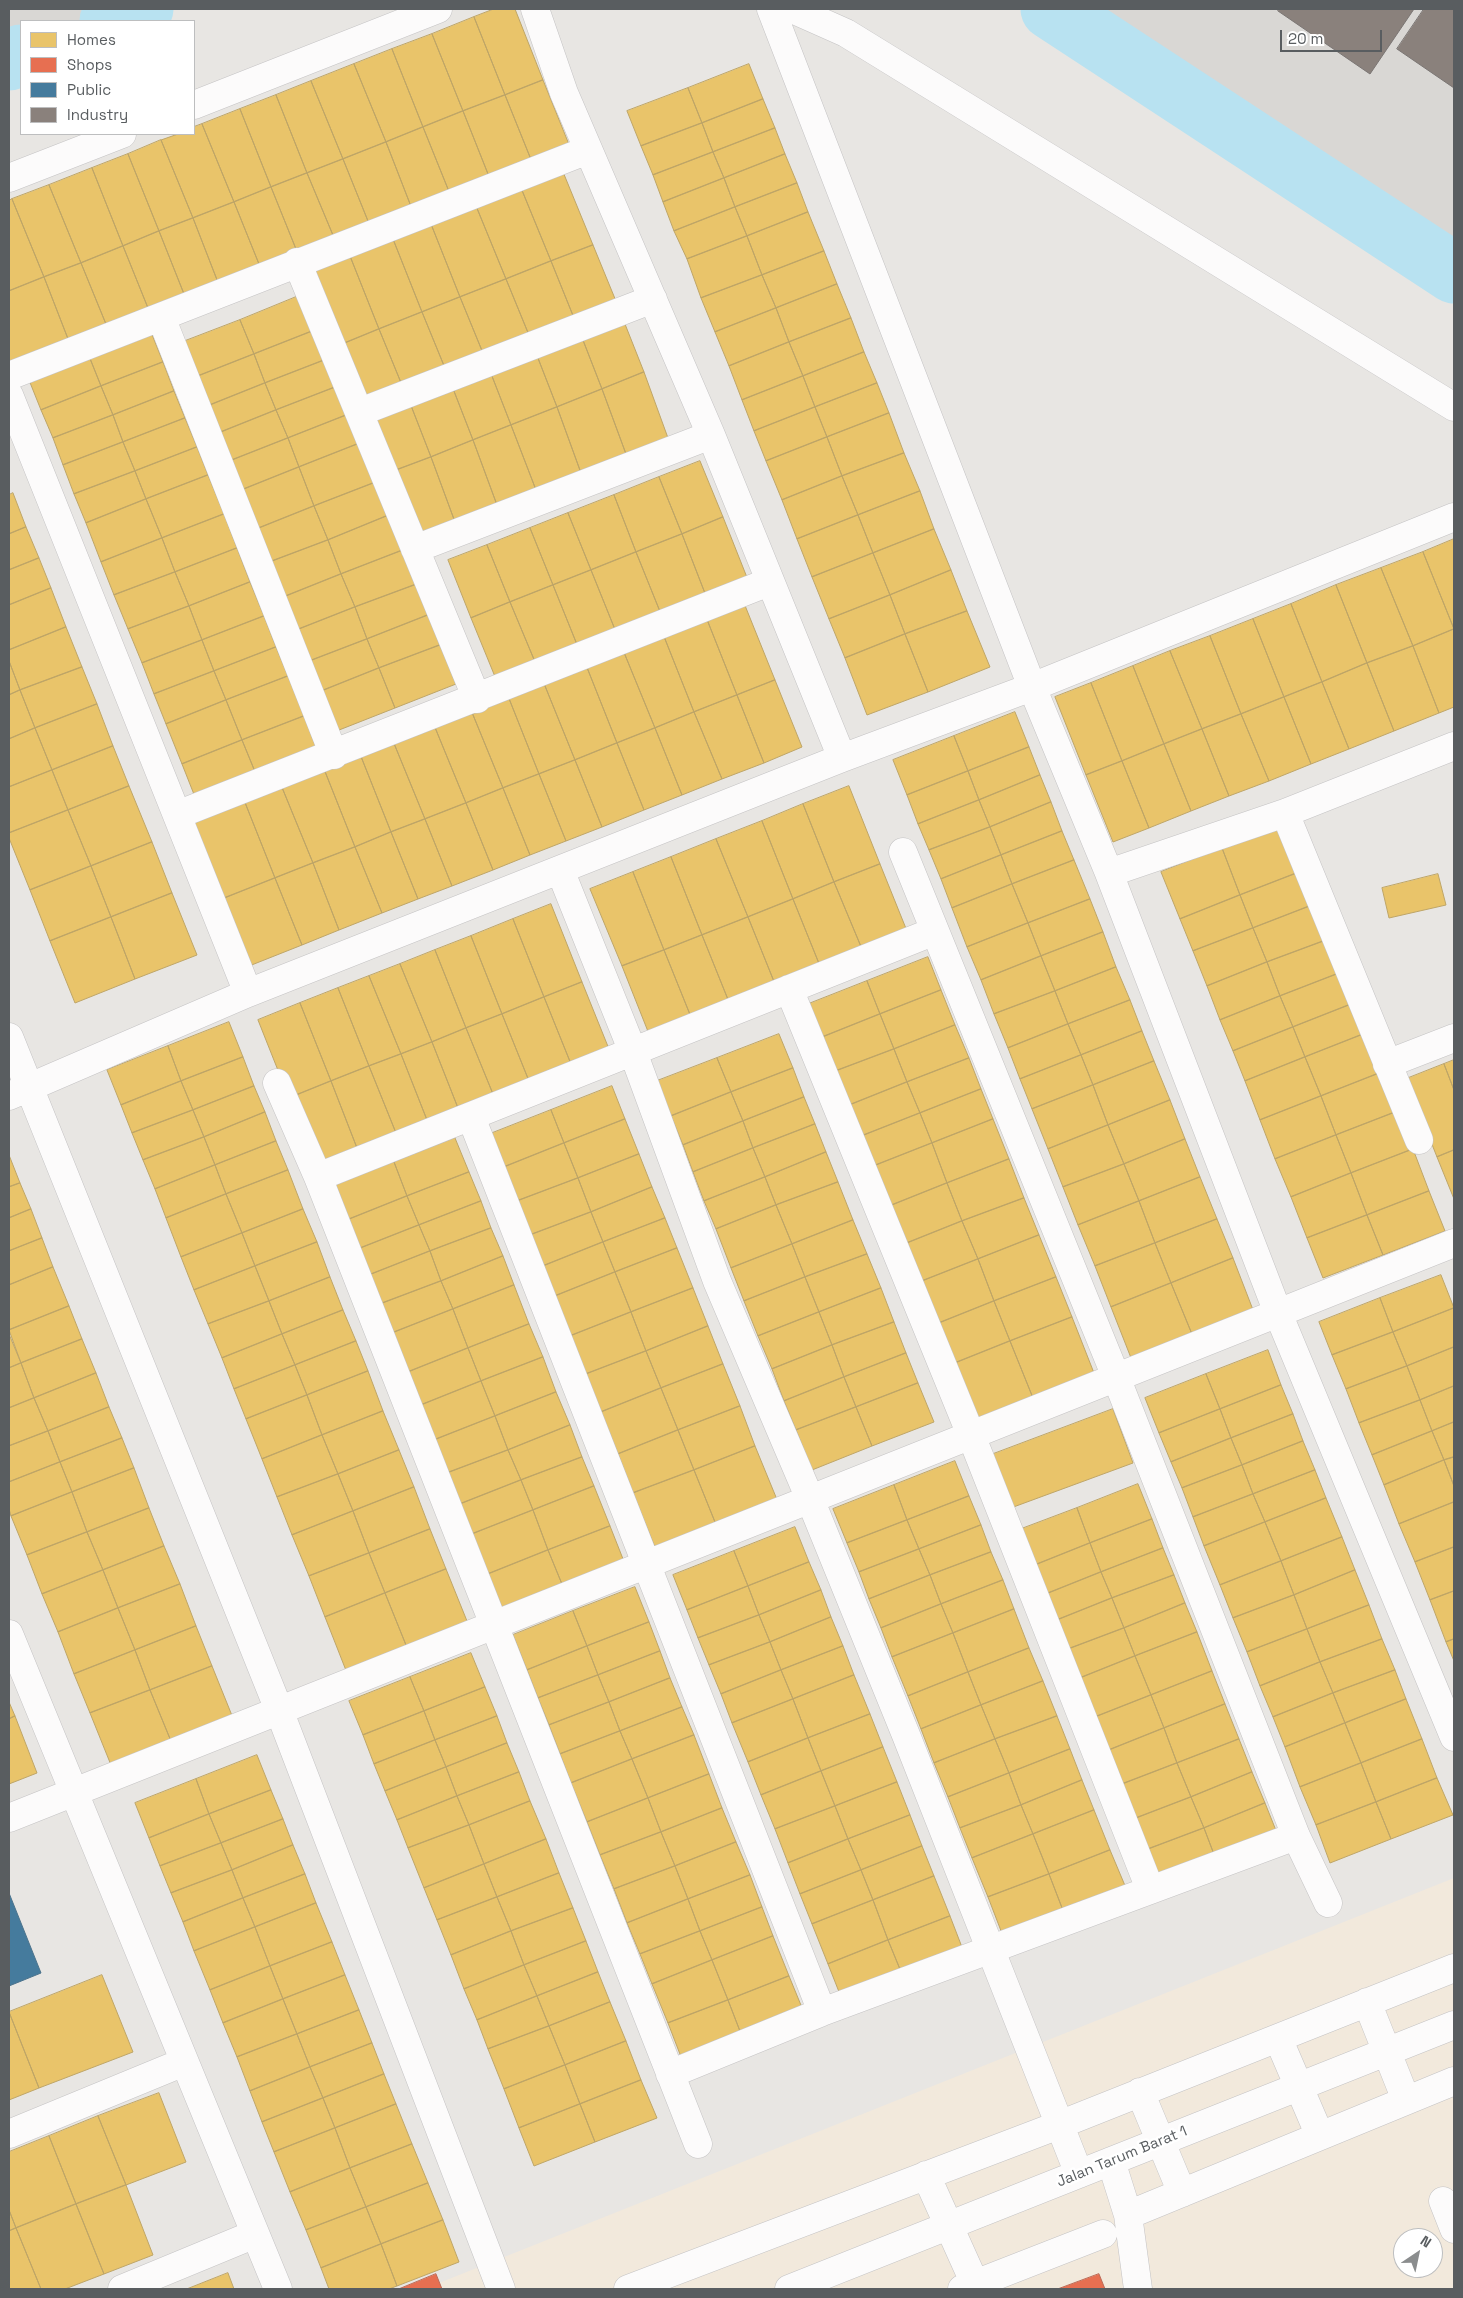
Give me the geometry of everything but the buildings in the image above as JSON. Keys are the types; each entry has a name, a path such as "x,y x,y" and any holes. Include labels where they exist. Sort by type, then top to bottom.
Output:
{"street":[{"path":"195,105 438,9"},
{"path":"535,9 564,93 711,435 769,582 842,758"},
{"path":"771,9 1032,687 1109,873 1278,1313 1454,1737"},
{"path":"792,9 846,33 1454,408"},
{"path":"9,178 119,135"},
{"path":"9,376 588,150"},
{"path":"297,262 477,699"},
{"path":"360,412 653,298"},
{"path":"161,317 334,755"},
{"path":"9,395 248,993"},
{"path":"415,549 711,435"},
{"path":"19,1093 248,993 842,758 1032,687 1454,517"},
{"path":"177,815 477,699 769,582"},
{"path":"1109,873 1285,813 1454,746"},
{"path":"1285,813 1419,1140"},
{"path":"903,852 1116,1377 1296,1836 1328,1903"},
{"path":"560,870 633,1052 717,1281 810,1499 1079,2174"},
{"path":"318,1177 935,930"},
{"path":"789,989 970,1435 1150,1889"},
{"path":"9,1037 19,1093 278,1710 501,2289"},
{"path":"1387,1064 1454,1038"},
{"path":"278,1083 318,1177 495,1624 698,2144"},
{"path":"471,1117 822,2012"},
{"path":"9,1818 1454,1243"},
{"path":"9,1634 278,2289"},
{"path":"670,2074 822,2012 1296,1836"},
{"path":"628,2289 674,2282 926,2175 1367,2002 1452,1974"},
{"path":"1367,2002 1406,2100"},
{"name":"Jalan Tarum Barat 1","path":"789,2289 1454,2025"},
{"path":"1278,2038 1320,2136"},
{"path":"9,2134 184,2062"},
{"path":"1128,2215 1454,2081"},
{"path":"1140,2092 1182,2193"},
{"path":"1111,2161 1128,2215 1138,2289"},
{"path":"926,2175 948,2226 968,2287 1103,2234"},
{"path":"1443,2201 1454,2229"},
{"path":"122,2289 255,2234"}],"shaded area":[{"path":"9,9 149,9 120,20 20,20 20,59 9,64"},
{"path":"1043,9 1454,9 1454,277"},
{"path":"1454,1878 1454,2289 424,2289"}],"waterway":[{"path":"113,20 143,9"},
{"path":"1051,9 1454,273"},
{"path":"9,60 20,55"}]}
